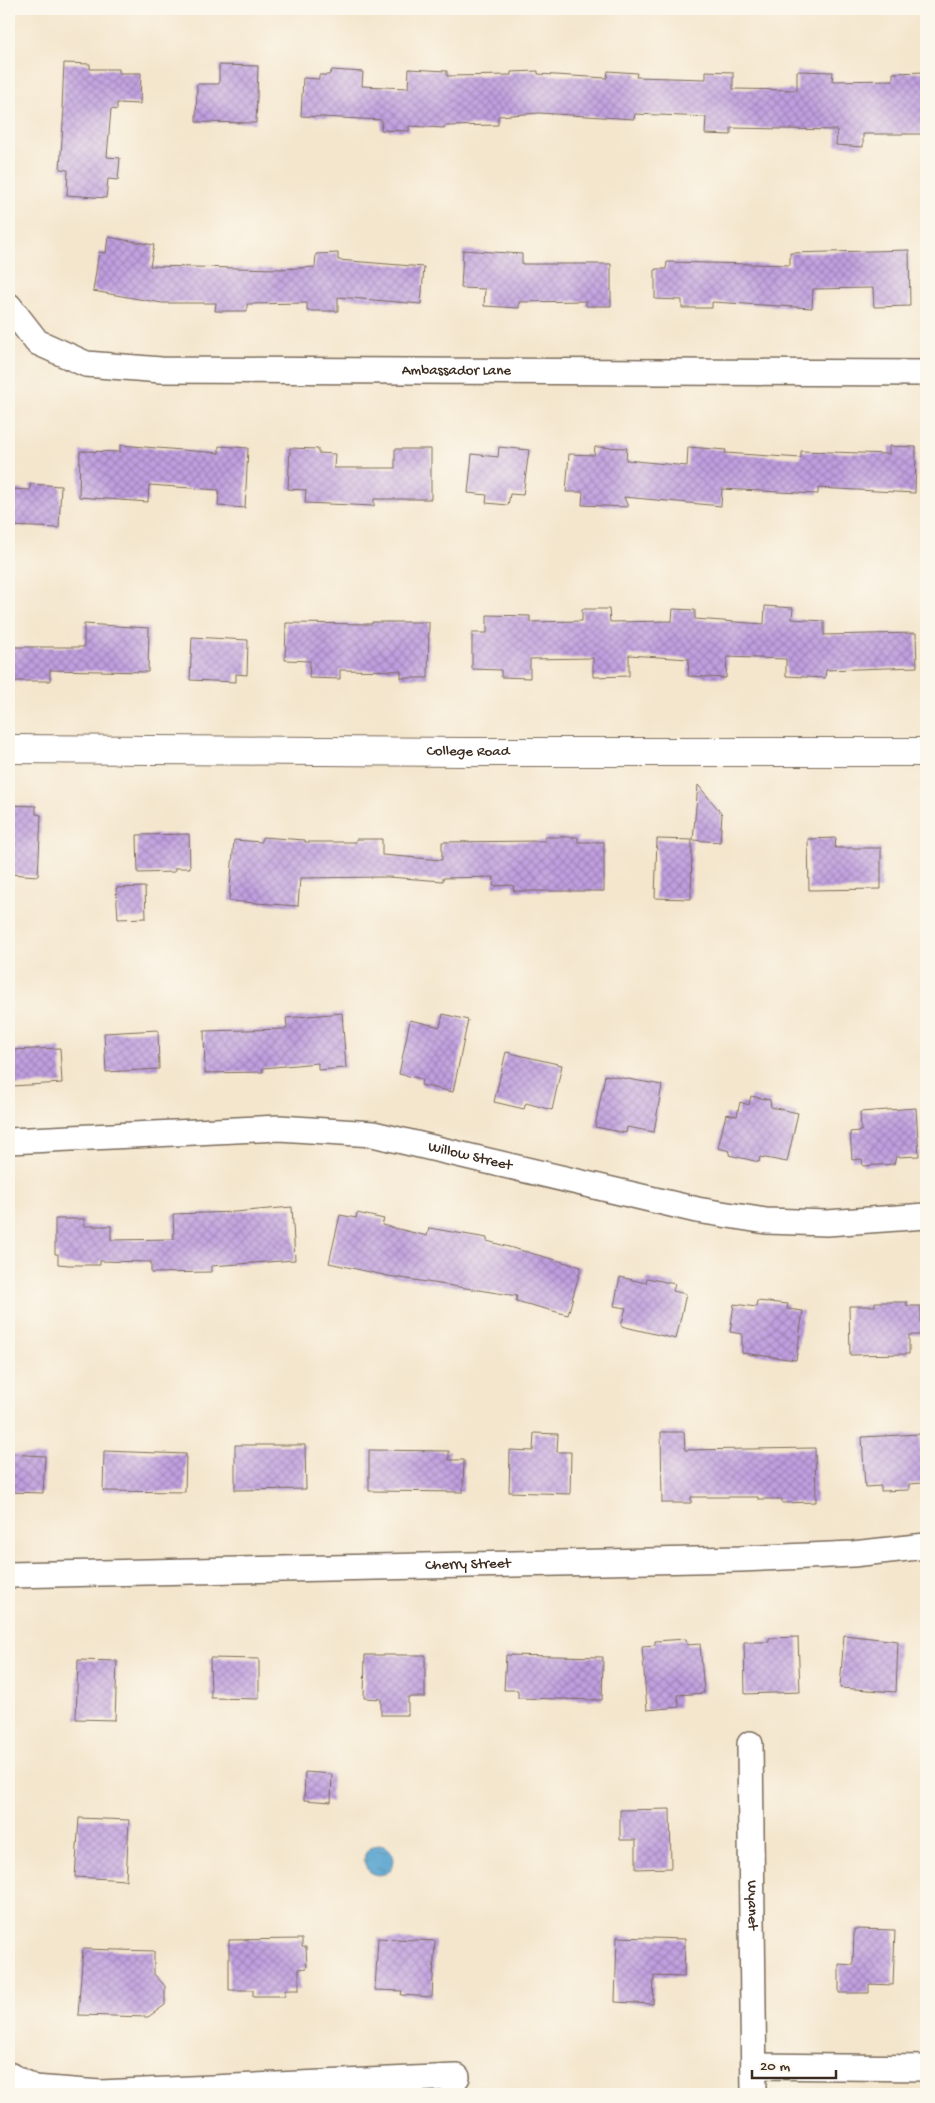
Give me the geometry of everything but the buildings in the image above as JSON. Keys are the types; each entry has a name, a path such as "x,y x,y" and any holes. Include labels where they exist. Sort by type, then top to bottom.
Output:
{"street":[{"name":"Ambassador Lane","path":"9,306 37,342 86,364 161,370 926,373"},
{"name":"College Road","path":"9,749 926,752"},
{"name":"Willow Street","path":"9,1141 279,1128 373,1134 697,1210 766,1221 827,1223 926,1216"},
{"name":"Cherry Street","path":"9,1575 740,1559 853,1554 926,1546"},
{"name":"Wyanet","path":"750,1744 754,2094"},
{"path":"754,2066 926,2068"},
{"path":"9,2075 34,2088 100,2093 457,2077"}],"water":[{"path":"379,1845 390,1849 394,1860 390,1871 379,1875 368,1871 364,1860 368,1849"}]}
